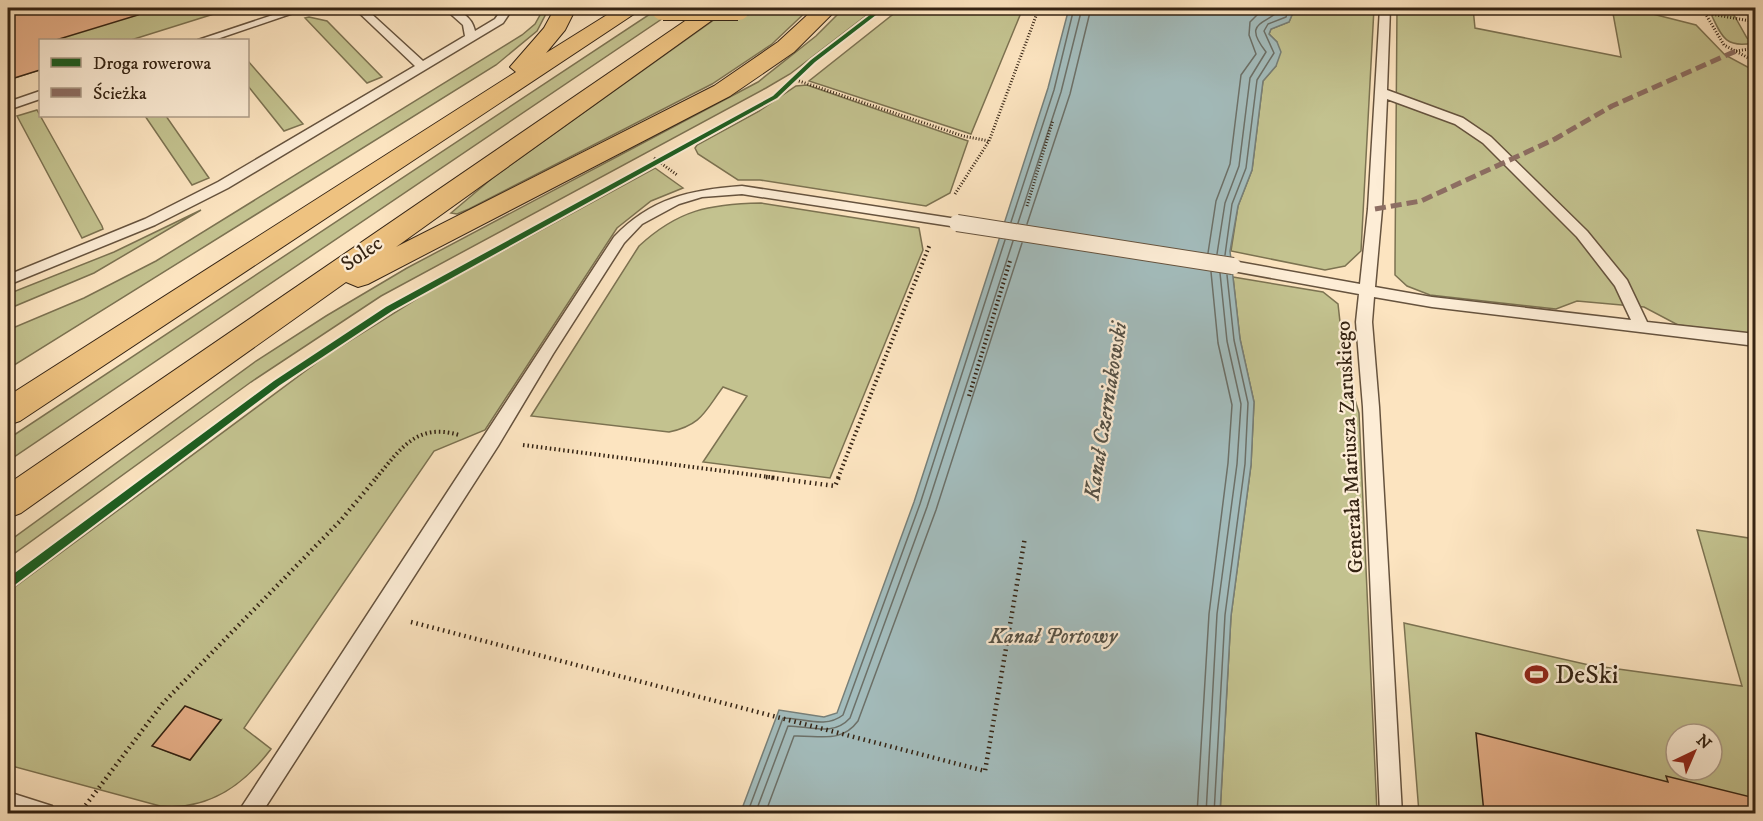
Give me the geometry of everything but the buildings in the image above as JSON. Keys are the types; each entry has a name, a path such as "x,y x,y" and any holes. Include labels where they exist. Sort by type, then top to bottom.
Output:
{"main road":[{"path":"505,90 534,50 554,30 565,8"},
{"path":"8,412 632,8"},
{"path":"663,8 700,10 738,8"},
{"name":"Solec","path":"8,503 718,8"},
{"path":"1746,8 1755,9"},
{"path":"265,322 446,234 722,91 786,47 822,12"}],"lane":[{"path":"207,39 303,8"},
{"path":"358,8 422,66"},
{"path":"449,8 468,24 471,36"},
{"path":"8,280 110,239 194,200 502,18 508,8"},
{"name":"Generała Mariusza Zaruskiego","path":"1385,8 1368,292 1364,322 1371,407 1391,813"},
{"path":"1380,92 1459,121 1487,140 1589,243 1623,284 1641,326"},
{"path":"8,106 39,95"},
{"path":"248,813 380,614 619,240 638,220 655,209 701,193 742,190 1283,273 1368,292 1432,302 1755,340"},
{"path":"8,803 44,813"}],"path":[{"path":"951,197 957,192 989,141 1039,8"},
{"path":"1677,8 1755,22"},
{"path":"1702,8 1718,37 1755,62"},
{"path":"1736,51 1755,48"},
{"path":"788,88 799,76 963,136 989,141"},
{"path":"648,167 666,157"},
{"path":"79,813 163,703 340,520 407,441 429,433 446,431 492,441 835,486 930,244 929,237"},
{"path":"380,614 985,771 1025,537"}],"shaded area":[{"path":"8,8 233,8 134,39 39,39 39,70 8,80"},
{"path":"544,8 549,8 537,31 496,65 8,369 8,330 84,298 156,261 522,35 535,24"},
{"path":"659,8 678,8 8,461 8,439"},
{"path":"777,8 810,8 772,44 712,84 469,209 457,214 451,213 496,175 718,17 746,15"},
{"path":"844,8 876,8 790,74 766,88 381,296 251,382 8,558 8,542 256,361 407,268 758,82 816,36"},
{"path":"901,8 1023,8 971,134 809,81"},
{"path":"1295,8 1374,8 1361,251 1345,266 1325,270 1231,251 1238,206 1252,170 1263,81 1276,66 1277,42 1269,34 1271,29 1289,22"},
{"path":"1397,8 1473,8 1475,28 1621,57 1612,8 1629,8 1696,25 1725,55 1755,71 1755,334 1678,325 1644,307 1577,301 1556,309 1430,295 1407,286 1395,275"},
{"path":"1708,8 1730,8 1747,38 1753,43 1735,44 1729,41 1720,32"},
{"path":"305,18 327,21 382,77 367,83"},
{"path":"249,62 303,124 284,131 249,87"},
{"path":"807,85 968,141 950,193 926,206 760,180 738,180 698,154 695,148 697,145 759,111 796,86"},
{"path":"37,110 103,229 82,238 17,116"},
{"path":"146,117 167,117 209,178 192,185"},
{"path":"655,168 683,188 651,201 617,228 485,430 434,451 244,728 271,749 249,774 236,785 209,800 177,807 160,806 8,765 8,592 327,355 426,293","holes":["221,720 190,760 153,746"]},
{"path":"761,203 919,228 923,250 830,478 703,462 747,396 723,387 696,421 669,432 531,416 639,246 667,224 695,211 725,205"},
{"path":"201,210 94,273 8,309 8,294 114,252"},
{"path":"1233,277 1323,292 1338,304 1345,367 1359,413 1377,813 1220,814 1231,616 1251,465 1254,402 1240,339"},
{"name":"DeSki","path":"1697,530 1755,539 1755,813 1419,813 1404,623 1589,665 1742,686"}],"water":[{"name":"Kanał Portowy","path":"1069,8 1295,8 1289,22 1271,29 1269,34 1277,42 1281,52 1276,66 1263,81 1252,170 1238,206 1230,251 1240,339 1254,402 1251,465 1231,616 1220,813 740,814 779,710 824,717 837,713 914,502 1048,88"}],"marked path":[{"path":"1375,209 1421,201 1555,139 1612,106 1713,62 1718,57 1736,51"}],"cycle path":[{"path":"8,584 277,383 389,309 775,97 813,61 882,8"}],"place":[{"name":"DeSki","path":"1537,675"}],"water label":[{"name":"Kanał Czerniakowski","path":"1106,411"}]}
